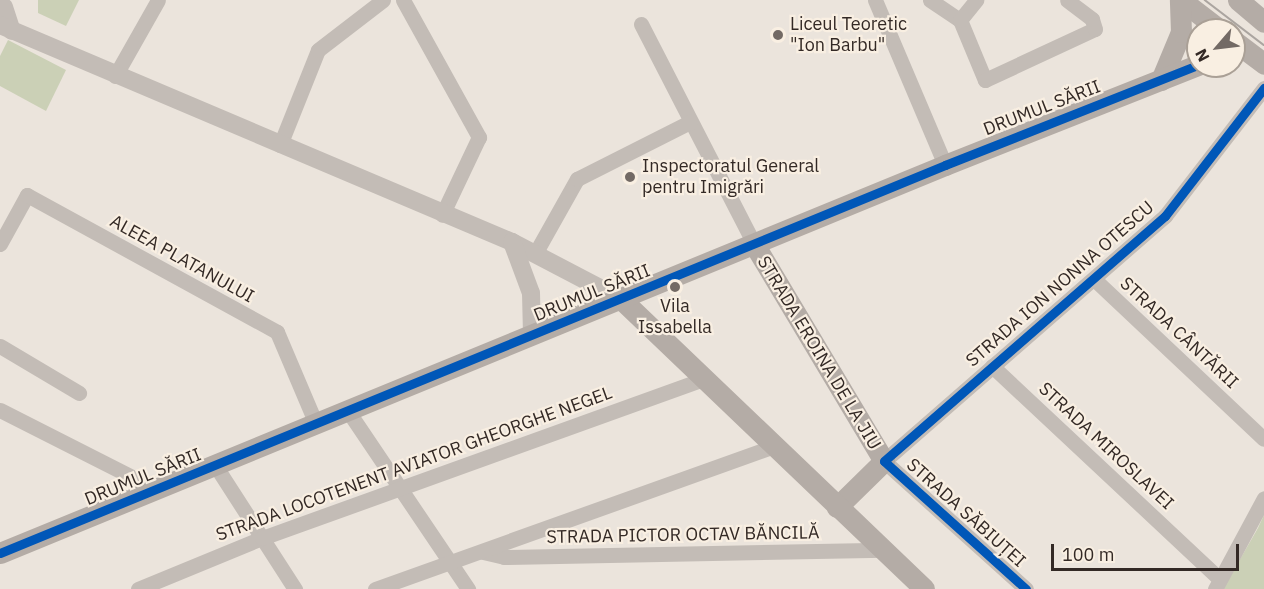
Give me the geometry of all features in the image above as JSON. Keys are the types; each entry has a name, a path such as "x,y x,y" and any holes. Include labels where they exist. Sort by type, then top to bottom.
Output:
{"main road":[{"path":"1180,0 1204,18"},
{"path":"1161,80 1181,32 1180,0"},
{"path":"1238,0 1264,22"},
{"path":"1246,48 1264,64"},
{"name":"DRUMUL SĂRII","path":"0,553 945,165 1186,70"},
{"name":"STRADA EROINA DE LA JIU","path":"754,244 884,461"},
{"path":"621,299 924,589"},
{"name":"STRADA ION NONNA OTESCU","path":"837,507 884,461"}],"street":[{"path":"115,76 158,0"},
{"path":"280,145 318,50 383,0"},
{"path":"403,0 479,136 442,215"},
{"path":"875,0 945,165"},
{"path":"930,0 960,20 985,80 1095,29 1092,19 1067,0"},
{"path":"960,20 976,0"},
{"path":"4,6 6,28 442,215 536,252 621,299"},
{"path":"641,24 754,244"},
{"name":"STRADA ION NONNA OTESCU","path":"884,461 1165,216 1264,88"},
{"path":"536,252 577,179 690,122"},
{"name":"ALEEA PLATANULUI","path":"2,238 27,195 277,332 316,424"},
{"path":"512,242 531,293 532,335"},
{"name":"STRADA CÂNTĂRII","path":"1094,279 1264,439"},
{"path":"0,346 79,393"},
{"name":"STRADA MIROSLAVEI","path":"992,366 1217,584"},
{"name":"STRADA LOCOTENENT AVIATOR GHEORGHE NEGEL","path":"138,589 262,538 704,379"},
{"path":"0,410 156,489"},
{"path":"348,411 452,562 468,589"},
{"path":"375,589 775,446"},
{"name":"STRADA SĂBIUȚEI","path":"884,461 1026,589"},
{"path":"215,465 295,589"},
{"path":"1217,584 1264,498"},
{"name":"STRADA PICTOR OCTAV BĂNCILĂ","path":"483,552 504,557 884,550"}],"green space":[{"path":"38,0 79,0 66,26 38,13"},
{"path":"8,40 66,70 46,111 0,86 0,56"},
{"path":"1264,515 1264,589 1223,589 1258,528"}],"tram line":[{"path":"1205,0 1264,45"}],"cycle path":[{"path":"0,553 945,165 1186,70"},
{"path":"1026,589 884,461 1165,216 1264,88"}],"place":[{"name":"Liceul Teoretic \"Ion Barbu\"","path":"778,35"},
{"name":"Inspectoratul General pentru Imigrări","path":"630,177"},
{"name":"Vila Issabella","path":"675,287"}]}
